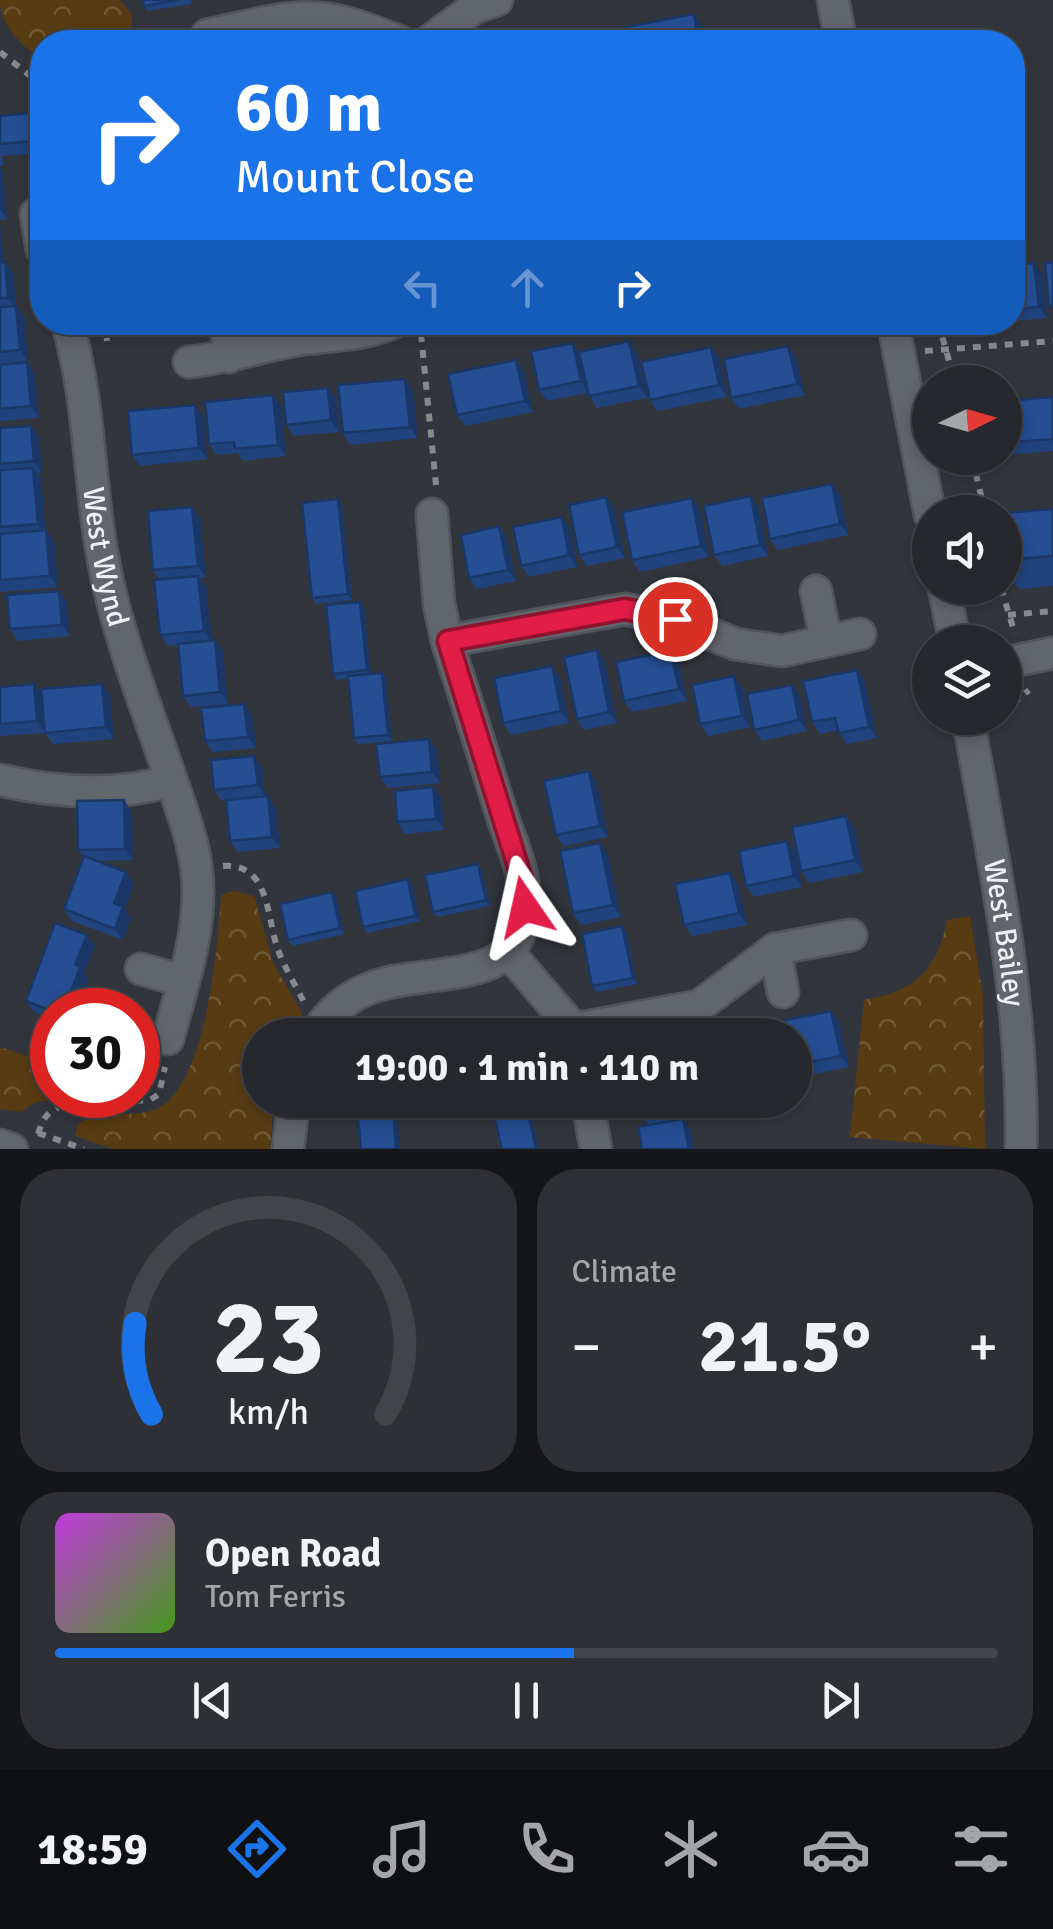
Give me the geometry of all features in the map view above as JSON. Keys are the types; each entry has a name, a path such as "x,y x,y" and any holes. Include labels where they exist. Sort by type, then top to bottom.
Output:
{"street":[{"path":"444,30 474,8 497,0"},
{"path":"833,0 839,30"},
{"path":"225,30 291,10 371,30"},
{"name":"West Wynd","path":"71,335 86,405 96,522 107,580 190,832 197,868 194,945 168,1039"},
{"path":"227,335 229,358"},
{"path":"189,362 229,358 301,340 349,335"},
{"path":"896,335 926,495"},
{"path":"331,1018 368,988 418,976 477,971 508,951 520,931 524,886 448,641 439,604 432,514"},
{"path":"816,590 826,642"},
{"path":"448,641 625,609 675,619 735,644 782,651 860,634"},
{"path":"1022,660 1053,653"},
{"name":"West Bailey","path":"971,735 1018,1015 1021,1149"},
{"path":"0,780 74,792 141,790 171,781"},
{"path":"642,1018 699,1006 775,949 851,936"},
{"path":"775,949 783,992"},
{"path":"508,951 563,1018"},
{"path":"140,969 184,981"},
{"path":"288,1149 292,1118"},
{"path":"590,1118 596,1149"},
{"path":"0,1145 25,1141"}],"path":[{"path":"0,52 30,76"},
{"path":"105,335 106,342"},
{"path":"421,335 437,474 432,514"},
{"path":"943,335 952,365"},
{"path":"899,353 1053,341"},
{"path":"1008,615 1053,611"},
{"path":"197,868 231,865 252,875 264,888 278,949 314,1018"},
{"path":"25,1141 44,1116 62,1106 135,1104 159,1094 164,1083 168,1039"},
{"path":"25,1141 32,1149"},
{"path":"25,1141 84,1149"}],"green space":[{"path":"0,0 120,0 132,15 132,30 30,30 30,50 8,27"},
{"path":"234,891 254,896 273,963 302,1013 301,1018 242,1018 242,1118 273,1118 270,1149 113,1149 75,1136 78,1124 91,1118 160,1118 160,1107 176,1092 189,1069 207,1009 221,895"},
{"path":"970,916 983,996 985,1149 850,1137 864,1000 897,991 921,976 937,952 947,920"},
{"path":"0,1047 30,1057 30,1106 21,1112 0,1109"}],"building":[{"path":"143,0 178,0 144,6"},
{"path":"694,14 697,30 627,30 626,27"},
{"path":"30,113 30,141 0,144 0,116"},
{"path":"0,262 5,262 8,298 0,298"},
{"path":"1053,262 1053,306 1049,307 1045,263"},
{"path":"1034,263 1039,307 1025,308 1025,264"},
{"path":"16,306 20,350 0,352 0,307"},
{"path":"629,341 639,386 589,396 579,352"},
{"path":"573,343 581,381 539,390 531,351"},
{"path":"788,346 797,384 731,398 724,359"},
{"path":"711,347 719,385 650,400 641,362"},
{"path":"516,360 525,401 457,415 448,374"},
{"path":"27,362 31,406 0,409 0,365"},
{"path":"405,379 410,427 343,433 338,385"},
{"path":"328,388 331,420 286,425 283,392"},
{"path":"273,395 278,445 235,449 234,442 209,444 205,402"},
{"path":"1053,397 1053,439 1022,442 1022,400"},
{"path":"195,405 199,448 132,455 128,411"},
{"path":"31,426 34,461 0,464 0,428"},
{"path":"33,468 38,524 0,527 0,470"},
{"path":"832,484 840,524 770,539 762,498"},
{"path":"751,496 760,545 714,555 704,506"},
{"path":"606,497 617,547 579,555 569,505"},
{"path":"692,498 701,546 632,560 622,512"},
{"path":"338,499 348,594 312,598 302,503"},
{"path":"192,507 198,566 153,570 148,511"},
{"path":"1053,509 1053,556 1022,559 1022,512"},
{"path":"562,517 569,555 521,566 513,527"},
{"path":"499,526 508,570 469,578 461,535"},
{"path":"46,530 50,576 0,580 0,534"},
{"path":"198,576 204,631 160,635 154,580"},
{"path":"59,591 62,625 10,629 7,595"},
{"path":"360,602 367,670 333,674 326,605"},
{"path":"215,640 220,692 183,696 178,644"},
{"path":"597,650 609,712 577,719 564,657"},
{"path":"670,651 679,689 624,701 616,662"},
{"path":"552,666 561,711 503,723 494,678"},
{"path":"857,670 869,727 839,733 835,718 812,722 803,681"},
{"path":"382,673 388,735 354,738 348,676"},
{"path":"734,676 742,716 700,724 692,685"},
{"path":"34,684 37,721 0,724 0,687"},
{"path":"102,684 106,727 45,733 41,689"},
{"path":"792,685 799,720 754,730 747,694"},
{"path":"244,704 248,737 205,741 201,708"},
{"path":"429,739 432,772 380,777 376,744"},
{"path":"254,756 258,785 214,790 211,760"},
{"path":"589,771 600,826 556,835 544,781"},
{"path":"433,787 436,819 397,822 395,791"},
{"path":"268,796 272,837 230,841 226,800"},
{"path":"124,800 125,849 78,850 77,801"},
{"path":"846,816 855,860 801,871 792,827"},
{"path":"787,841 794,876 746,886 739,851"},
{"path":"600,843 613,905 573,913 560,851"},
{"path":"84,856 126,872 114,903 123,907 115,929 64,909"},
{"path":"478,864 486,900 433,912 425,875"},
{"path":"730,873 739,913 684,925 675,884"},
{"path":"408,879 415,916 363,927 355,891"},
{"path":"332,892 340,928 288,940 280,904"},
{"path":"55,923 87,935 75,965 80,967 72,988 31,988"},
{"path":"622,926 633,978 592,986 582,934"},
{"path":"831,1011 841,1056 812,1062 812,1018 796,1018"},
{"path":"358,1118 394,1118 396,1149 361,1149"},
{"path":"495,1118 529,1118 536,1149 502,1149"},
{"path":"683,1119 689,1149 642,1149 638,1127"}],"route":[{"path":"525,907 524,886 448,641 625,609 675,619"}]}
